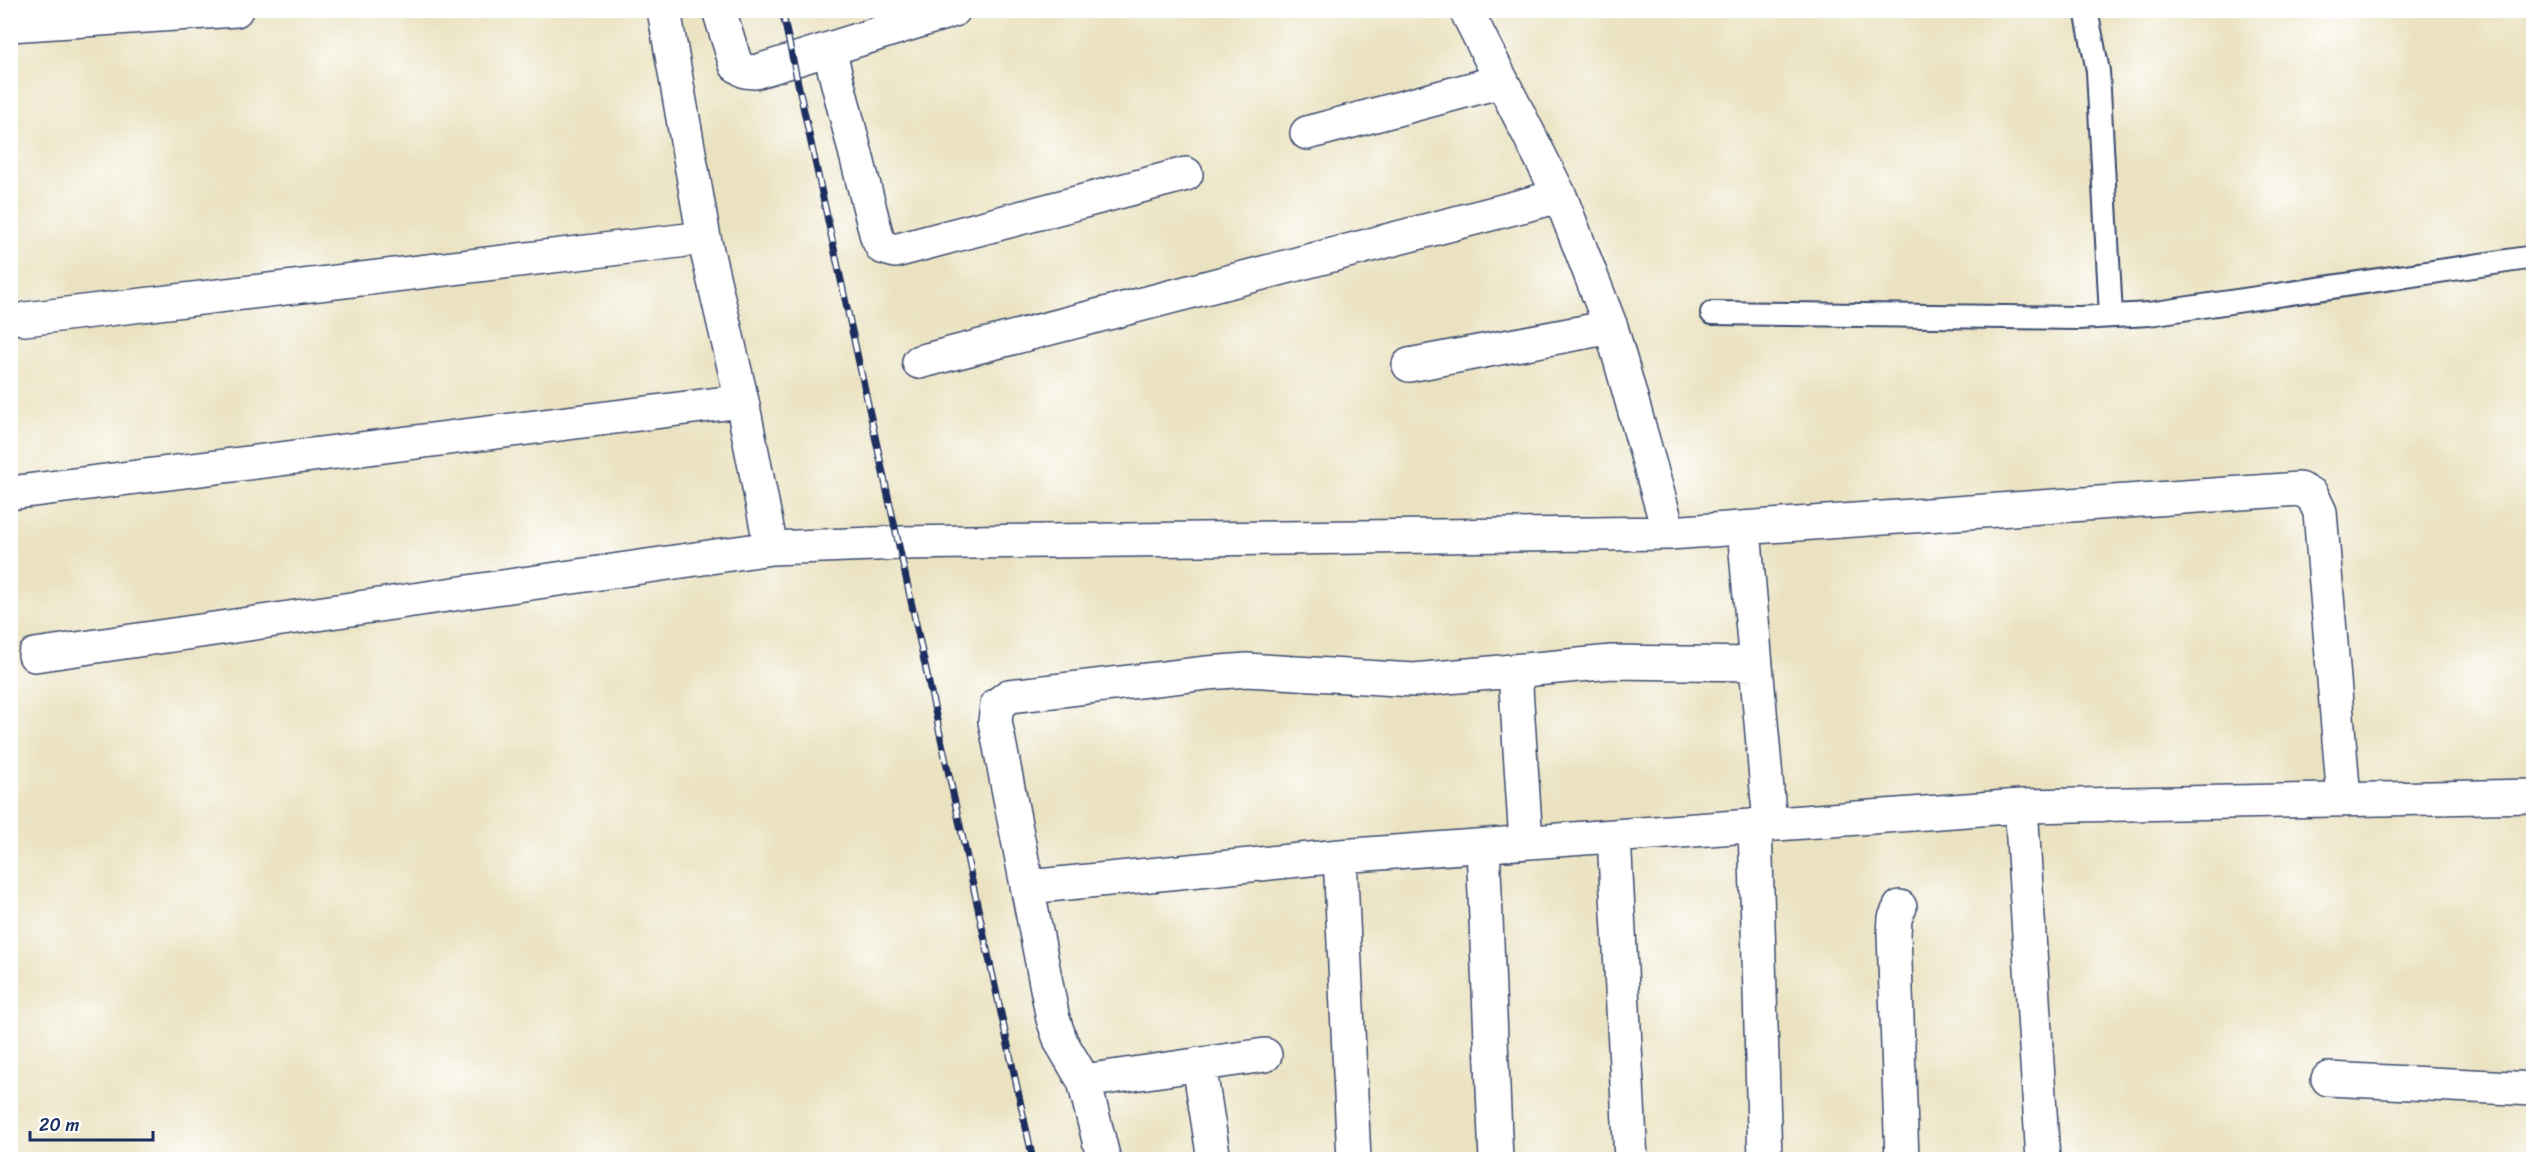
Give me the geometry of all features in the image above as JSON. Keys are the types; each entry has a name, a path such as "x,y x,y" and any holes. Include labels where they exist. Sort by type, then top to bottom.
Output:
{"street":[{"path":"10,25 236,10"},
{"path":"664,10 704,238 742,401 771,548"},
{"path":"719,10 736,65 745,71 755,72 954,10"},
{"path":"1466,10 1560,196 1611,327 1669,534"},
{"path":"829,49 877,237 882,247 894,251 1186,174"},
{"path":"1307,133 1502,81"},
{"path":"919,362 1560,196"},
{"path":"25,319 704,238"},
{"path":"1409,365 1611,327"},
{"path":"10,493 742,401"},
{"path":"35,655 771,548 899,543 1669,534 2299,489 2312,495 2320,512 2344,799"},
{"path":"1744,529 1756,664 1763,825 1765,1160"},
{"path":"1104,1160 1084,1081 1061,1042 1053,1019 995,721 997,705 1009,696 1247,670 1414,680 1612,662 1756,664"},
{"path":"1515,672 1526,842"},
{"path":"1028,887 1340,856 2021,806 2534,796"},
{"path":"2021,806 2043,1160"},
{"path":"1614,836 1631,1160"},
{"path":"1483,846 1496,1160"},
{"path":"1340,856 1354,1160"},
{"path":"1900,907 1895,918 1894,934 1902,1160"},
{"path":"1084,1081 1265,1055"},
{"path":"1199,1064 1214,1160"},
{"path":"2328,1078 2534,1089"}],"lane":[{"path":"2086,10 2098,71 2111,316"},
{"path":"1712,313 2079,318 2149,314 2534,257"}],"railway":[{"path":"782,10 1033,1160"}]}
